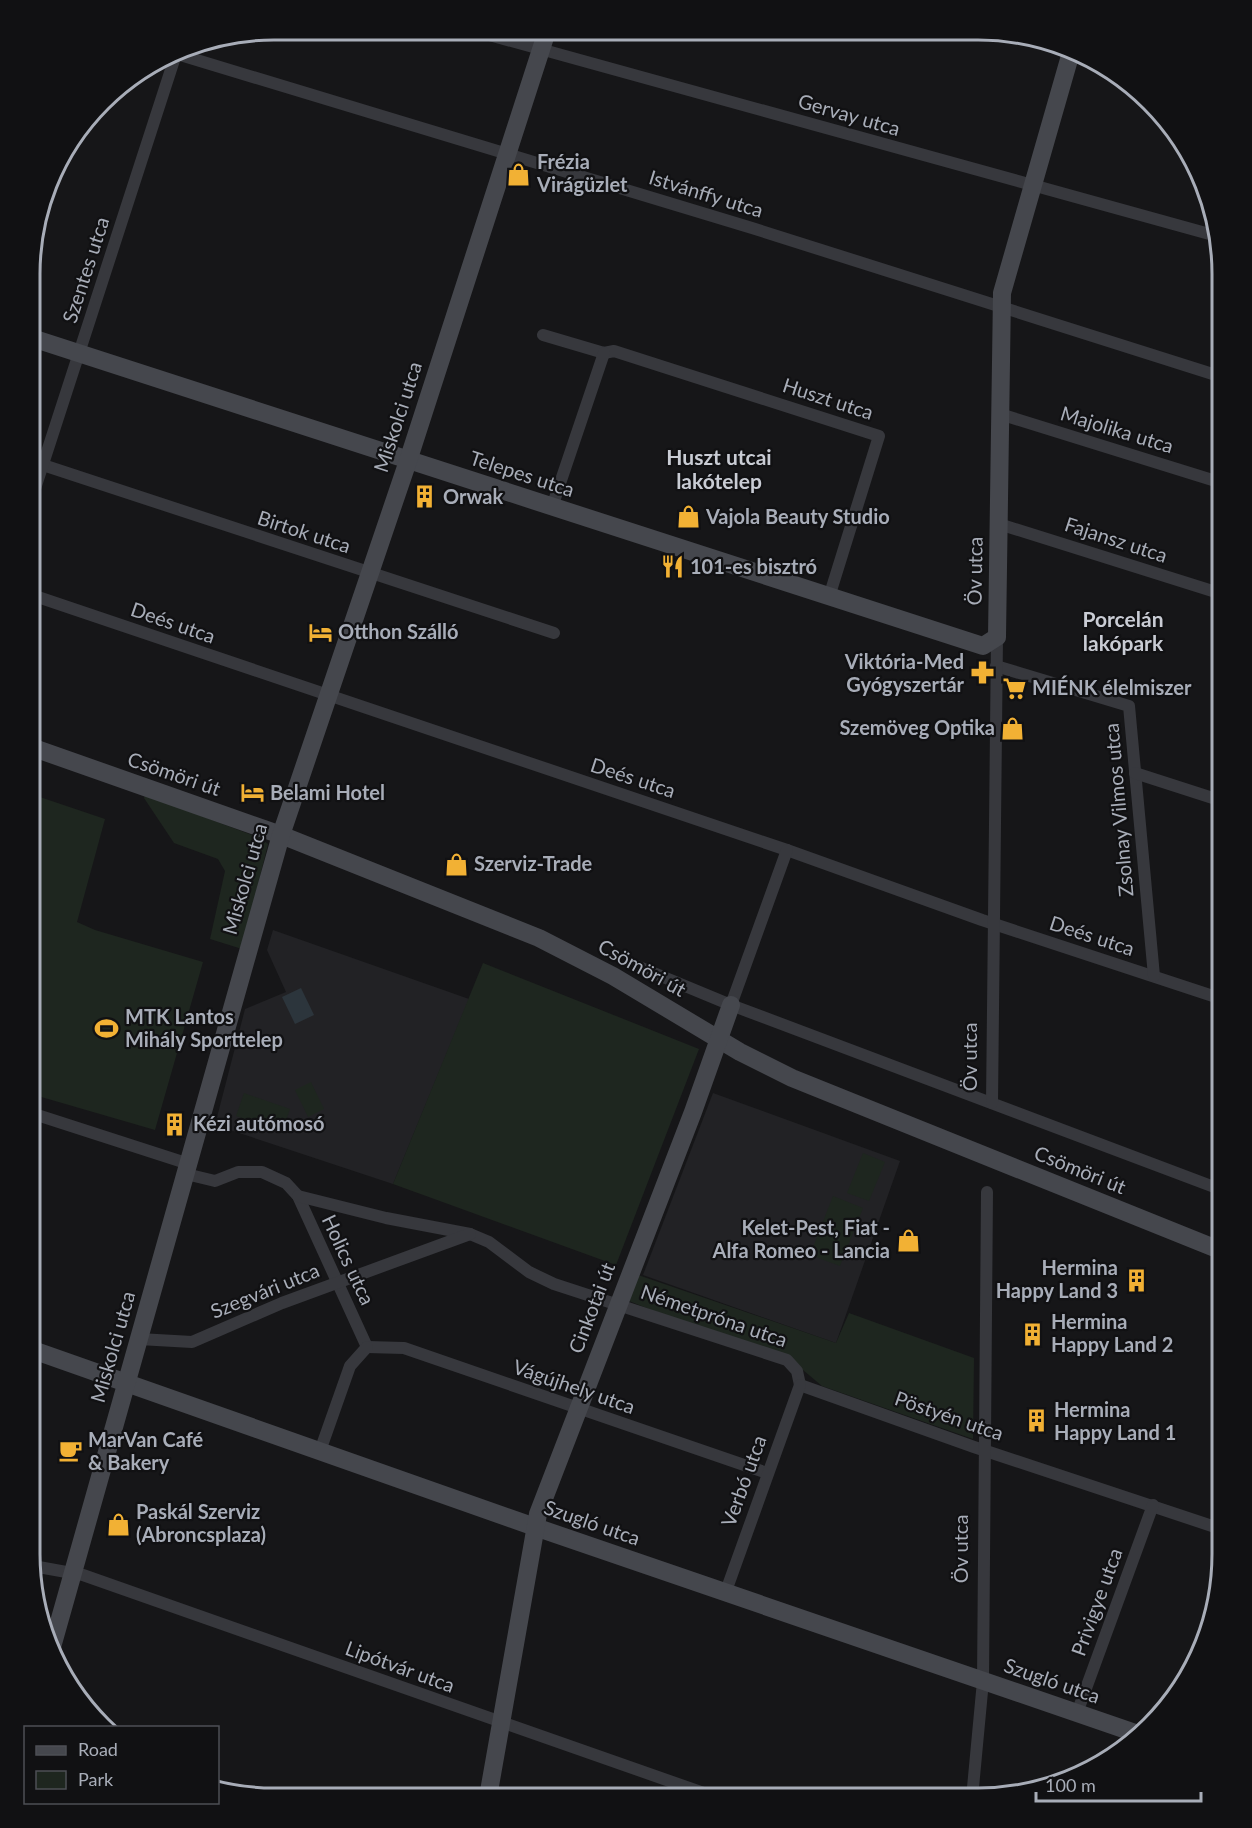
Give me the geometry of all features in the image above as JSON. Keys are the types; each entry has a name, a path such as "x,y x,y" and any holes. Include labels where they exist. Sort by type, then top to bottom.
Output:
{"street":[{"name":"Gervay utca","path":"508,40 1032,187 1208,234"},
{"name":"Miskolci utca","path":"55,1635 281,835 408,461 544,40"},
{"name":"Istvánffy utca","path":"187,57 752,228 1212,374"},
{"name":"Öv utca","path":"992,1103 1002,293 1069,59"},
{"name":"Szentes utca","path":"40,474 173,64"},
{"name":"Huszt utca","path":"543,335 604,353 614,351 879,436 828,597"},
{"name":"Telepes utca","path":"40,341 975,645 990,644 997,637"},
{"path":"552,507 604,353"},
{"name":"Majolika utca","path":"1000,414 1212,480"},
{"name":"Birtok utca","path":"43,465 554,633"},
{"name":"Fajansz utca","path":"999,524 1212,591"},
{"name":"Deés utca","path":"40,598 788,849 993,923 1212,996"},
{"name":"Zsolnay Vilmos utca","path":"996,666 1129,706 1154,976"},
{"name":"Csömöri út","path":"40,750 281,835 539,938 613,976 764,1065 792,1078 1212,1247"},
{"path":"1135,773 1212,798"},
{"name":"Cinkotai út","path":"490,1787 535,1527 788,849"},
{"name":"Csömöri út","path":"632,964 731,1005 1212,1186"},
{"path":"40,1116 188,1169"},
{"name":"Holics utca","path":"188,1169 215,1181 238,1172 262,1172 286,1183 298,1196 367,1347"},
{"name":"Öv utca","path":"973,1787 983,1681 987,1192"},
{"name":"Németpróna utca","path":"298,1196 386,1218 470,1234 489,1242 529,1272 554,1284 787,1360 797,1371 800,1385"},
{"name":"Szegvári utca","path":"139,1339 192,1342 337,1282 470,1234"},
{"path":"320,1451 350,1366 367,1347"},
{"name":"Vágújhely utca","path":"367,1347 405,1348 578,1410 767,1473"},
{"name":"Szugló utca","path":"40,1353 535,1527 1130,1731"},
{"name":"Pöstyén utca","path":"800,1385 1212,1526"},
{"name":"Verbó utca","path":"726,1591 800,1385"},
{"name":"Privigye utca","path":"1077,1713 1153,1505"},
{"name":"Lipótvár utca","path":"41,1567 73,1572 686,1787"}],"shaded area":[{"path":"273,930 469,999 393,1184 215,1125 245,1009 286,992 267,950"},
{"path":"301,988 314,1015 295,1024 282,997"},
{"path":"713,1093 900,1161 836,1343 643,1275"}],"green space":[{"path":"145,795 260,838 268,844 242,949 210,939 225,871 218,859 174,843 144,798"},
{"name":"MTK Lantos Mihály Sporttelep","path":"40,797 105,819 77,922 95,930 203,962 155,1130 40,1097"},
{"path":"483,963 699,1049 616,1265 393,1184"},
{"path":"311,1082 324,1109 308,1117 295,1090"},
{"path":"244,1093 290,1109 282,1132 236,1116"},
{"path":"863,1153 885,1162 869,1201 847,1193"},
{"path":"833,1196 863,1208 840,1266 810,1255"},
{"path":"638,1275 836,1343 849,1313 974,1358 973,1439 822,1386 803,1370 629,1301"}],"place":[{"name":"Frézia Virágüzlet","path":"519,174"},
{"name":"Orwak","path":"425,497"},
{"name":"Vajola Beauty Studio","path":"688,517"},
{"name":"101-es bisztró","path":"672,567"},
{"name":"Otthon Szálló","path":"320,632"},
{"name":"Viktória-Med Gyógyszertár","path":"982,673"},
{"name":"MIÉNK élelmiszer","path":"1014,688"},
{"name":"Szemöveg Optika","path":"1013,728"},
{"name":"Belami Hotel","path":"252,793"},
{"name":"Szerviz-Trade","path":"456,864"},
{"name":"MTK Lantos Mihály Sporttelep","path":"107,1028"},
{"name":"Kézi autómosó","path":"175,1124"},
{"name":"Kelet-Pest, Fiat - Alfa Romeo - Lancia","path":"908,1240"},
{"name":"Hermina Happy Land 3","path":"1136,1280"},
{"name":"Hermina Happy Land 2","path":"1033,1334"},
{"name":"Hermina Happy Land 1","path":"1036,1421"},
{"name":"MarVan Café & Bakery","path":"70,1451"},
{"name":"Paskál Szerviz (Abroncsplaza)","path":"118,1524"}],"district":[{"name":"Huszt utcai lakótelep","path":"719,470"},
{"name":"Porcelán lakópark","path":"1123,632"}]}
